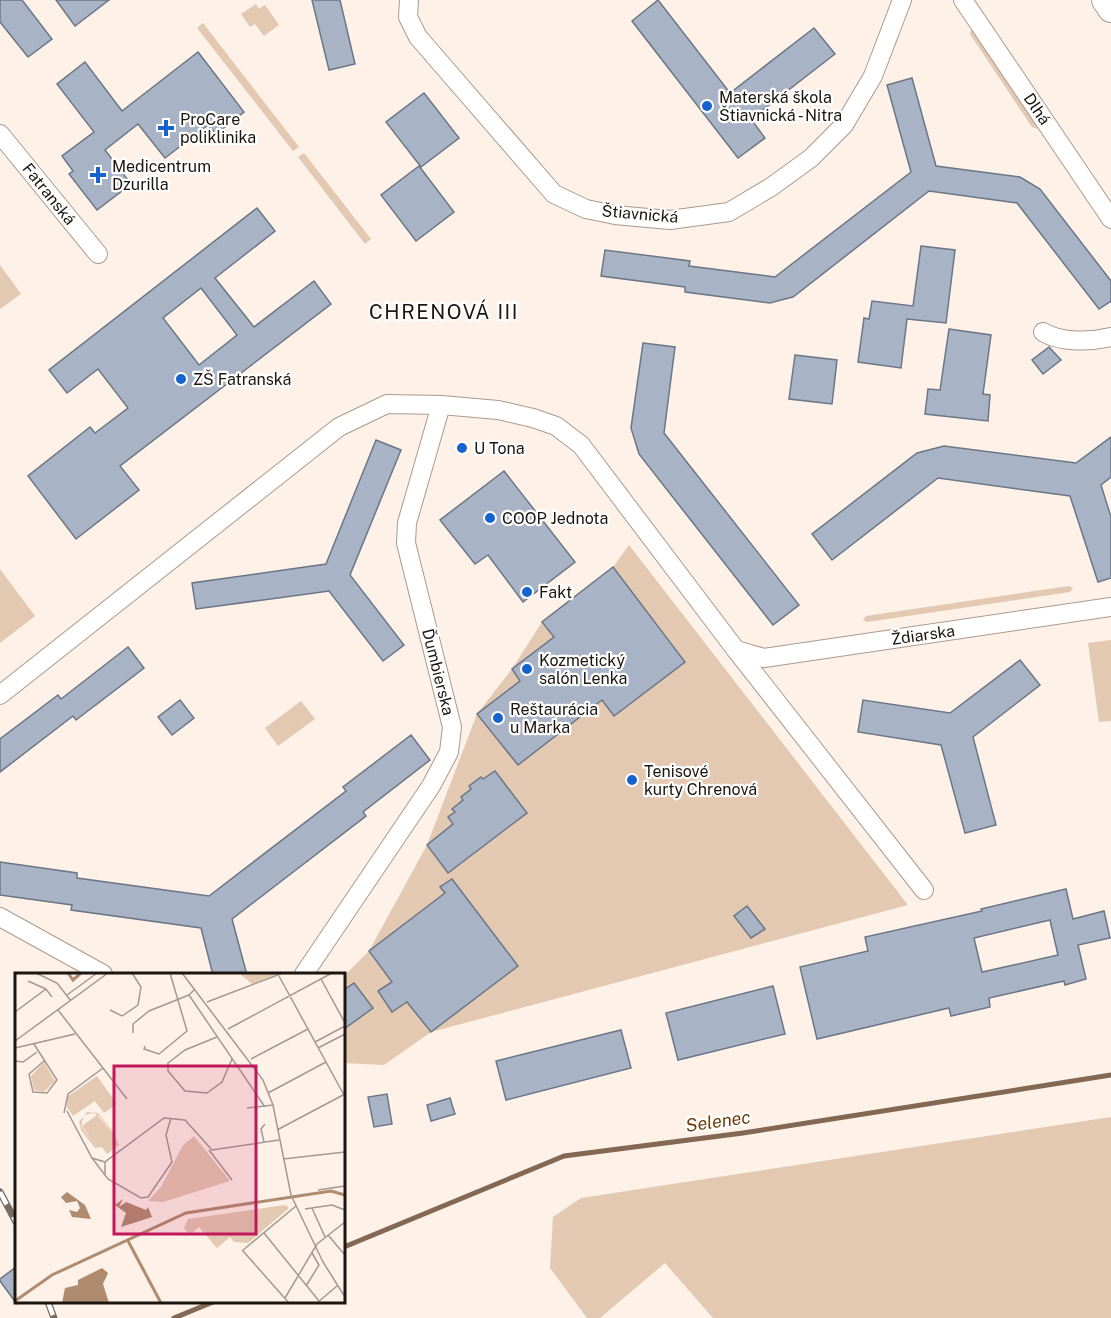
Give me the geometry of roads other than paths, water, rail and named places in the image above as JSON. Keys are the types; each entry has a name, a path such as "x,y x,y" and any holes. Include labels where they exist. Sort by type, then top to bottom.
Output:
{"street":[{"name":"Štiavnická","path":"409,0 408,17 418,38 554,194 586,209 615,215 670,220 729,212 771,187 811,158 844,125 873,76 902,0"},
{"name":"Dlhá","path":"963,0 1111,219"},
{"path":"1105,0 1111,9"},
{"name":"Fatranská","path":"0,134 92,247"},
{"path":"1043,332 1052,338 1076,340 1111,337"},
{"path":"0,695 339,427 387,404 441,405 498,410 556,426 581,446 736,650 924,890"},
{"name":"Ďumbierska","path":"305,973 431,786 449,752 452,727 405,543 407,523 441,405"},
{"name":"Ždiarska","path":"736,650 764,658 1111,607"},
{"path":"0,917 99,973"}],"waterway":[{"name":"Selenec","path":"345,1247 564,1156 743,1133 1111,1075"},
{"name":"Selenec","path":"174,1318 211,1303"}],"railway":[{"path":"0,1192 15,1220"},
{"path":"48,1303 54,1318"}],"place":[{"name":"Materská škola Štiavnická - Nitra","path":"707,106"},
{"name":"ProCare poliklinika","path":"166,128"},
{"name":"Medicentrum Dzurilla","path":"98,175"},
{"name":"ZŠ Fatranská","path":"181,379"},
{"name":"U Tona","path":"462,448"},
{"name":"COOP Jednota","path":"490,518"},
{"name":"Fakt","path":"527,592"},
{"name":"Kozmetický salón Lenka","path":"527,669"},
{"name":"Reštaurácia u Marka","path":"498,718"},
{"name":"Tenisové kurty Chrenová","path":"632,780"}],"district":[{"name":"CHRENOVÁ III","path":"444,312"}]}
